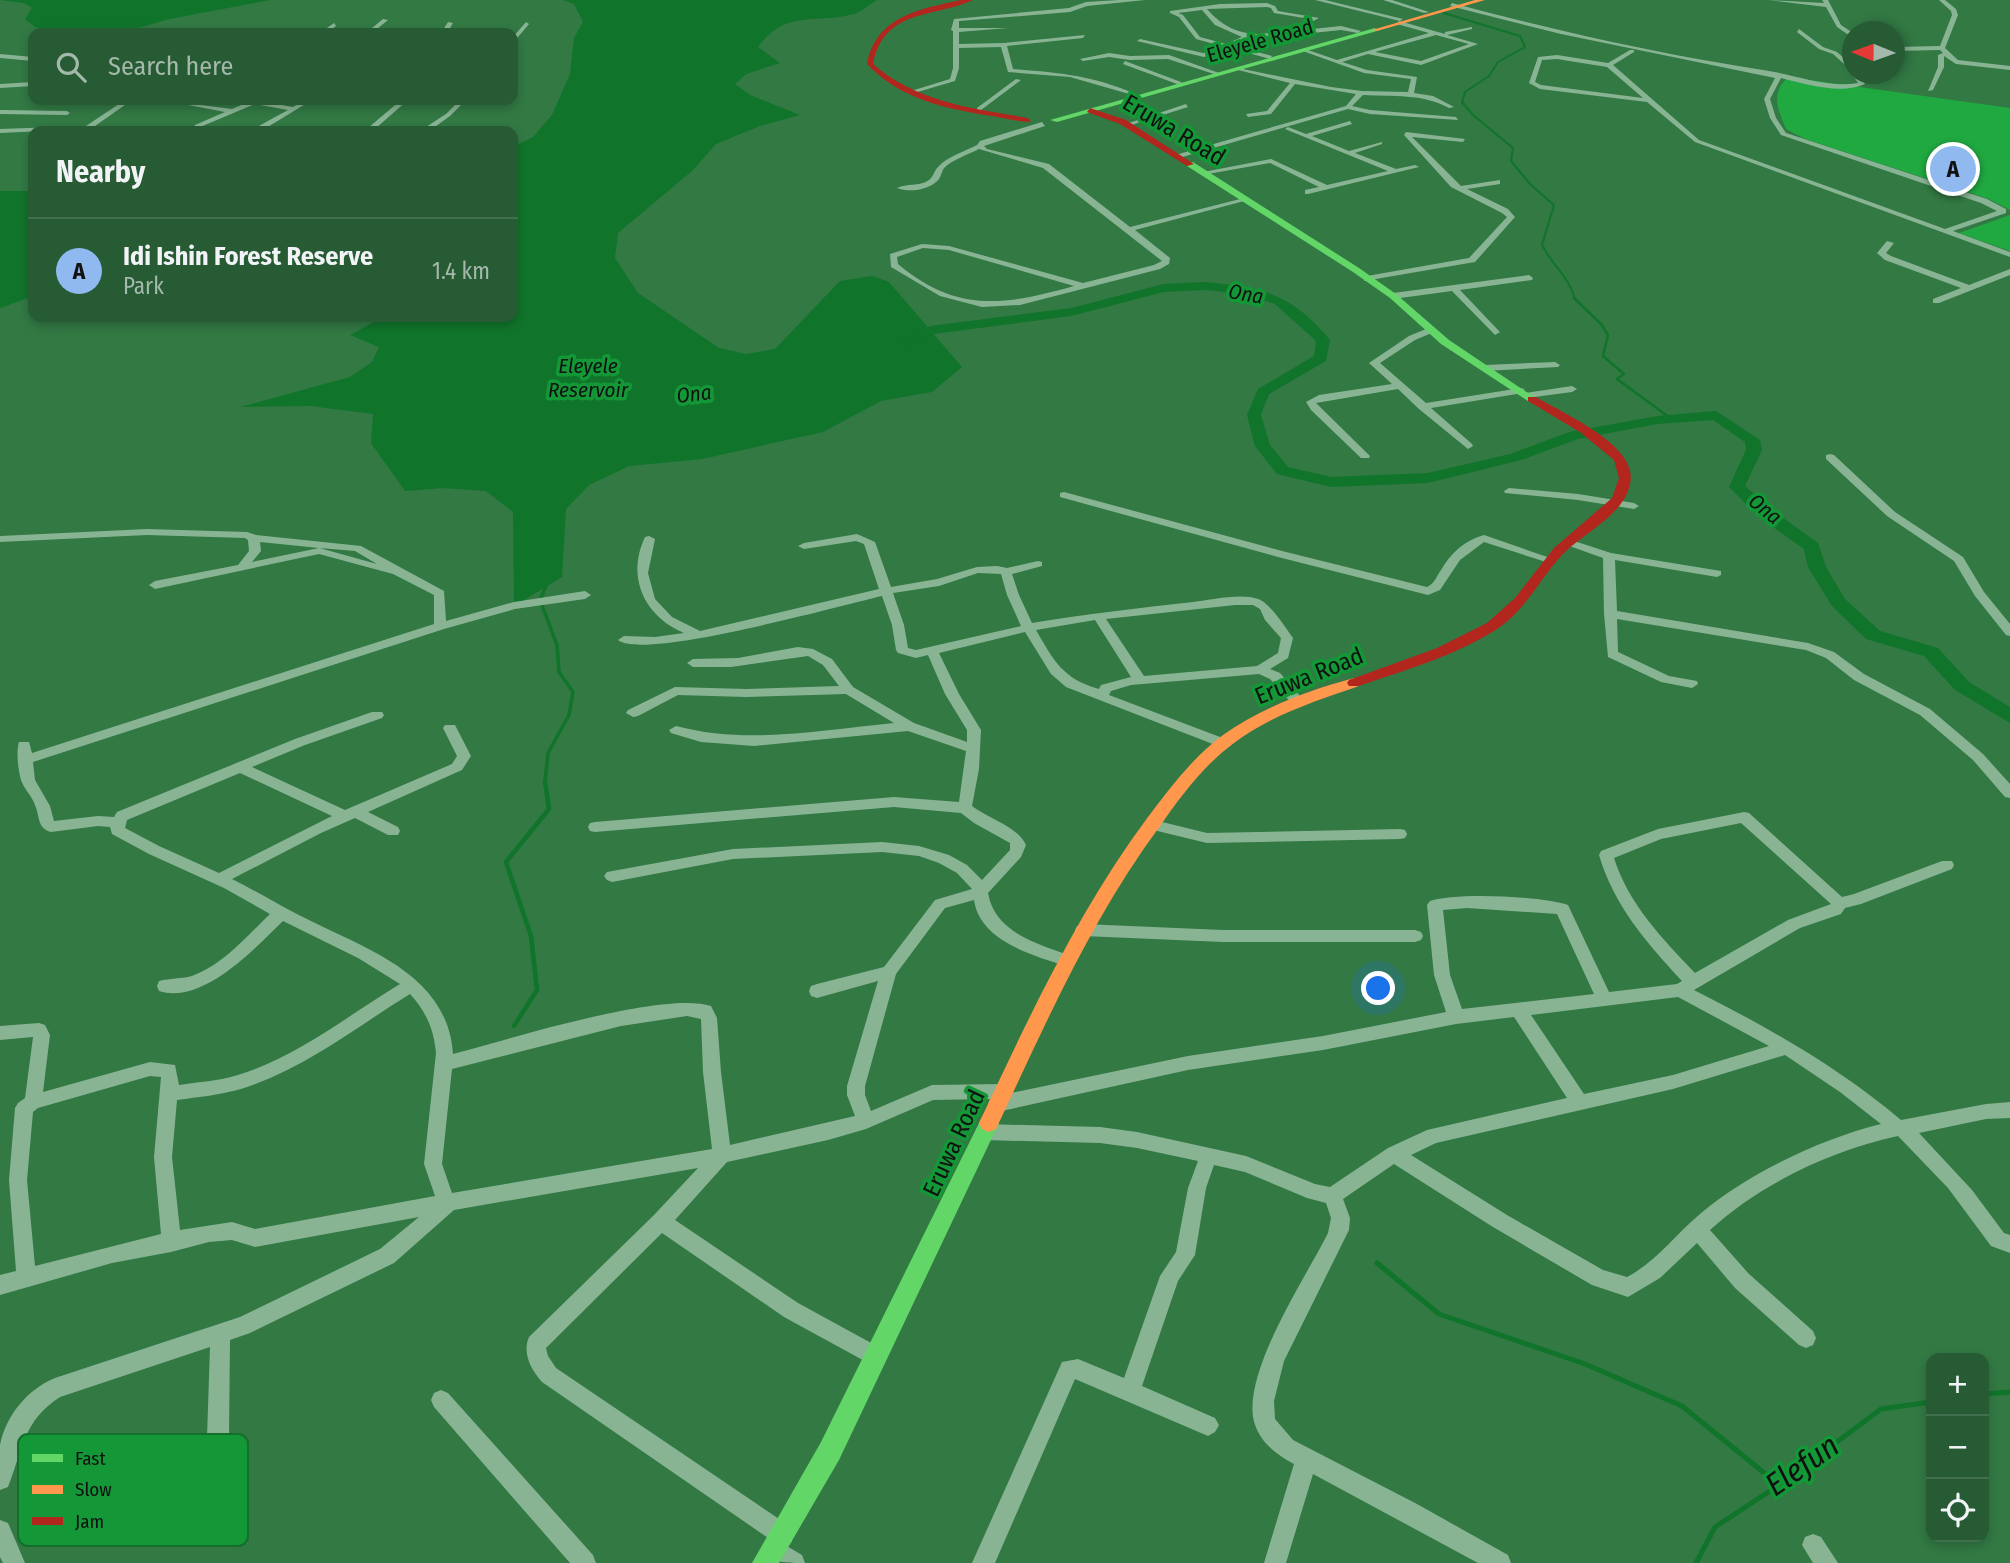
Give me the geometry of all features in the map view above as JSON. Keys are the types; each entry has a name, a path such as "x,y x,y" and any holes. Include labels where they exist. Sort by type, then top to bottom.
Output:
{"main road":[{"path":"970,0 920,13 890,26 870,46 870,64 887,80 925,99 963,109 1036,121"},
{"path":"979,0 914,18 896,27 880,40 875,51 879,66 892,80 914,91 1036,121"},
{"name":"Eleyele Road","path":"1149,92 1240,69 1446,7 1482,0"},
{"name":"Eleyele Road","path":"1036,121 1087,110 1399,21"},
{"name":"Eruwa Road","path":"774,1550 831,1448 877,1357 1066,960 1124,858 1150,824 1188,778 1223,743 1244,728 1299,703 1404,664 1490,627 1502,619 1526,596 1550,560 1568,542 1593,525 1622,493 1626,472 1619,457 1606,446 1484,368 1431,330 1394,296 1126,125 1111,116 1087,110"}],"street":[{"path":"914,91 953,80 956,18 1024,17 1080,8 1086,4 1142,0"},
{"path":"1318,0 1399,21 1475,45 1418,64 1369,53"},
{"path":"1386,0 1446,7 1606,42 1841,86 1861,84"},
{"path":"1770,0 1826,3 1842,28"},
{"path":"1930,90 1941,67 1941,55 1955,16 1954,10 1942,0"},
{"path":"1270,57 1196,37 1181,16 1172,12 1267,5 1273,7 1276,12 1317,19 1288,32"},
{"path":"1029,7 1037,13"},
{"path":"1204,9 1213,22 1247,37"},
{"path":"375,28 385,20"},
{"path":"1223,28 1229,22"},
{"path":"447,28 450,23"},
{"path":"518,34 526,24"},
{"path":"330,28 334,25"},
{"path":"954,30 1005,28"},
{"path":"1140,41 1204,55 1247,37 1341,28 1358,32"},
{"path":"1334,62 1470,28"},
{"path":"1799,31 1842,60"},
{"path":"1043,32 1054,39"},
{"path":"1188,52 1237,33"},
{"path":"956,46 1004,45 1083,36"},
{"path":"1004,45 1010,71 1060,74 1149,92"},
{"path":"1597,45 1779,78"},
{"path":"1905,49 1944,51 1956,62 2010,68"},
{"path":"1303,50 1366,72 1415,78 1410,95"},
{"path":"1609,65 1632,51"},
{"path":"1083,59 1109,55 1130,58 1169,57 1216,73"},
{"path":"0,56 28,59"},
{"path":"1650,101 1540,88 1532,83 1540,58 1557,57 1609,65 1701,143 2010,255"},
{"path":"1125,62 1180,83"},
{"path":"1240,69 1294,82 1361,93 1435,99 1451,107"},
{"path":"1768,73 1779,78"},
{"path":"1779,78 1768,99 1773,118 1783,134 1984,201 2003,211 1946,232"},
{"path":"979,109 1018,80"},
{"path":"1248,115 1269,113 1294,82"},
{"path":"0,86 28,84"},
{"path":"1177,156 1348,107 1361,93"},
{"path":"90,126 122,105"},
{"path":"196,105 233,111"},
{"path":"200,126 248,105"},
{"path":"276,105 295,109"},
{"path":"264,126 301,105"},
{"path":"374,126 398,105"},
{"path":"432,126 458,105"},
{"path":"0,122 25,106"},
{"path":"1126,125 1186,106"},
{"path":"1348,107 1370,113 1456,120"},
{"path":"0,112 67,113"},
{"path":"901,188 918,188 930,183 942,166 982,142 1036,121"},
{"path":"1306,136 1350,123"},
{"path":"1288,129 1396,172"},
{"path":"0,131 28,130"},
{"path":"1367,279 1474,259 1511,216 1459,188 1438,172 1405,135 1463,140"},
{"path":"1349,153 1380,143"},
{"path":"979,146 985,150 1046,166 1126,230 1166,258 1166,262 1157,267 1083,286 1001,307 976,305 935,292 899,270 891,260 893,256 908,249 939,246 1083,286"},
{"path":"1202,173 1271,161 1327,188"},
{"path":"1308,192 1415,167"},
{"path":"1459,188 1497,182"},
{"path":"1126,230 1244,200"},
{"path":"1890,243 1881,253 1888,258 1968,288"},
{"path":"1936,301 2010,272"},
{"path":"1394,296 1529,278"},
{"path":"1991,279 2010,286"},
{"path":"1454,288 1495,332"},
{"path":"1431,330 1375,360 1376,366 1468,446"},
{"path":"1484,368 1555,365"},
{"path":"1365,456 1314,408 1311,402 1319,398 1398,386"},
{"path":"1422,407 1572,389"},
{"path":"1830,457 1891,514 1959,559 1979,593 2010,632"},
{"path":"1509,491 1634,506"},
{"path":"1064,495 1419,590 1433,590 1456,557 1474,542 1484,538 1550,560"},
{"path":"0,539 147,532 247,535 254,538 357,548 401,573"},
{"path":"242,568 255,551 254,538"},
{"path":"804,546 864,538 869,542 887,591 902,650 916,654 1028,628 1098,616 1235,601 1260,603 1287,638 1284,655 1260,670"},
{"path":"649,539 641,570 646,599 674,623 699,635"},
{"path":"1568,542 1609,556 1717,573"},
{"path":"155,585 319,551 422,581 440,594 440,626"},
{"path":"1609,556 1612,654 1665,679 1692,684"},
{"path":"624,639 656,641 699,635 887,591 939,582 977,570 997,569 1006,572 1038,564"},
{"path":"1006,572 1008,583 1028,628 1058,676 1069,684 1102,695 1105,699 1223,743"},
{"path":"24,760 440,626 514,606 585,595"},
{"path":"1610,614 1803,646 1827,653 1859,677 1925,712 1978,757 2010,793"},
{"path":"1098,616 1140,680"},
{"path":"693,663 750,661 801,650 829,661 848,690 909,726 971,748"},
{"path":"932,650 952,694 974,730 972,769 965,808"},
{"path":"1102,695 1106,688 1140,680 1260,670 1275,676 1299,703"},
{"path":"633,713 675,691 746,693 848,690"},
{"path":"377,715 312,737 121,816 117,830 146,849 220,879 280,914 346,945 393,971 412,985 437,1016 443,1036 444,1064 433,1164 447,1205"},
{"path":"676,730 701,737 754,741 909,726"},
{"path":"220,879 316,829 457,767 464,757 450,728"},
{"path":"24,745 28,780 43,806 47,824 51,827 98,821 118,823"},
{"path":"242,768 393,831"},
{"path":"595,827 894,802 965,808 979,819 1016,839 1019,845 1016,853 981,891 940,904 889,972 856,1086 856,1095 866,1121"},
{"path":"1839,903 1744,817 1658,834 1606,855 1609,868 1633,914 1686,986 1789,1047 1855,1091 1881,1112 1894,1130 1946,1170 1974,1202 1998,1240 2010,1244"},
{"path":"1150,824 1207,838 1400,834"},
{"path":"612,876 733,853 882,847 919,851 944,859 962,869 981,891 980,905 988,917 1006,934 1017,942 1066,960"},
{"path":"1839,903 1856,900 1947,865"},
{"path":"1456,1017 1442,975 1435,905 1467,902 1563,909 1605,1000"},
{"path":"0,1285 112,1254 209,1233 232,1231 255,1238 722,1155 866,1121 932,1093 949,1091 1000,1098 1188,1063 1324,1043 1456,1017 1605,1000 1686,986 1794,924 1836,910 1839,903"},
{"path":"165,986 192,983 206,977 252,941 280,914"},
{"path":"1083,930 1223,936 1415,936"},
{"path":"817,991 889,972"},
{"path":"167,1094 244,1080 328,1039 362,1014 412,985"},
{"path":"444,1064 634,1016 701,1009 709,1018 722,1155 661,1221 536,1344 539,1363 549,1376 794,1563"},
{"path":"1519,1010 1580,1104"},
{"path":"0,1033 40,1030 42,1035 33,1102"},
{"path":"984,1132 1100,1135 1137,1140 1246,1164 1314,1192 1332,1196 1394,1154 1433,1136 1673,1082 1789,1047"},
{"path":"26,1279 18,1180 24,1108 33,1102 150,1069 169,1070 171,1077 163,1149 172,1243"},
{"path":"1394,1154 1500,1221 1599,1278 1628,1287 1641,1281 1711,1216 1738,1196 1809,1159 1894,1130 1991,1110 2010,1110"},
{"path":"1130,1391 1170,1276 1185,1255 1197,1188 1209,1155"},
{"path":"1332,1196 1340,1211 1339,1231 1311,1291 1273,1359 1262,1402 1264,1419 1271,1433 1285,1448 1500,1563"},
{"path":"0,1479 24,1412 37,1398 55,1388 243,1326 387,1256 447,1205"},
{"path":"661,1221 791,1310 877,1357"},
{"path":"1699,1230 1742,1281 1806,1338"},
{"path":"218,1434 220,1334"},
{"path":"983,1563 1069,1369 1078,1369 1208,1424"},
{"path":"441,1400 585,1563"},
{"path":"1275,1563 1306,1460"},
{"path":"0,1531 14,1563"}],"shaded area":[{"path":"1788,77 2010,108 2010,210 1989,199 1805,139 1786,129 1778,108 1777,96 1782,83"},
{"path":"2010,215 2010,251 1959,233"}],"water":[{"path":"0,0 270,0 169,19 138,28 35,27 25,19 32,8 24,3"},
{"name":"Eleyele Reservoir","path":"563,0 877,0 854,14 790,22 768,35 758,47 780,63 746,74 735,84 750,95 800,115 760,126 716,144 692,171 618,233 615,258 638,293 719,348 746,354 775,349 840,281 872,276 889,282 962,367 932,392 881,401 823,432 702,459 629,466 589,485 566,509 562,577 514,606 513,512 486,491 443,488 405,491 371,443 373,414 310,406 240,407 350,377 372,362 379,347 350,335 374,322 518,322 518,144 533,137 552,115 570,74 574,38 583,22 574,4"},
{"path":"0,191 28,191 28,298 0,308"}],"waterway":[{"path":"1444,13 1520,36 1525,47 1498,62 1489,76 1465,92 1462,102 1473,115 1513,148 1511,161 1531,185 1554,205 1542,245 1573,291 1575,299"},
{"name":"Ona","path":"907,341 930,330 1071,312 1164,288 1204,286 1247,290 1280,301 1323,340 1321,358 1263,392 1254,415 1263,446 1283,471 1331,482 1428,478 1515,457 1574,435 1657,420 1716,415 1752,440 1754,450 1737,487 1766,514 1812,547 1817,567 1838,602 1873,635 1931,652 1962,686 2010,716"},
{"path":"1575,299 1601,324 1608,335 1603,356 1624,374 1617,379 1673,420"},
{"path":"545,781 548,753 569,715 573,692 559,672 557,645 540,600 547,584"},
{"path":"514,1026 537,990 531,936 506,862 549,809 545,781"},
{"path":"1377,1263 1439,1314 1585,1364 1682,1406 1779,1485"},
{"name":"Elefun","path":"1989,1394 2010,1392"},
{"name":"Elefun","path":"1779,1485 1881,1409 1926,1403"},
{"name":"Elefun","path":"1696,1563 1715,1527 1779,1485"}],"traffic: fast":[{"path":"1054,120 1375,30"},
{"path":"1190,164 1356,270 1393,296 1445,342 1532,399"},
{"path":"765,1563 830,1451 989,1123"}],"traffic: slow":[{"path":"1375,30 1482,0"},
{"path":"989,1123 1047,1000 1089,921 1137,844 1180,788 1216,749 1250,724 1294,704 1354,683"}],"traffic: jam":[{"path":"970,0 922,11 892,25 881,35 873,48 870,64 886,79 923,98 964,109 1028,120"},
{"path":"1090,110 1123,122 1190,164"},
{"path":"1354,683 1442,651 1492,626 1520,601 1559,551 1609,510 1618,499 1625,478 1619,459 1598,439 1532,399"}],"place":[{"name":"Idi Ishin Forest Reserve","path":"1953,169"}]}
